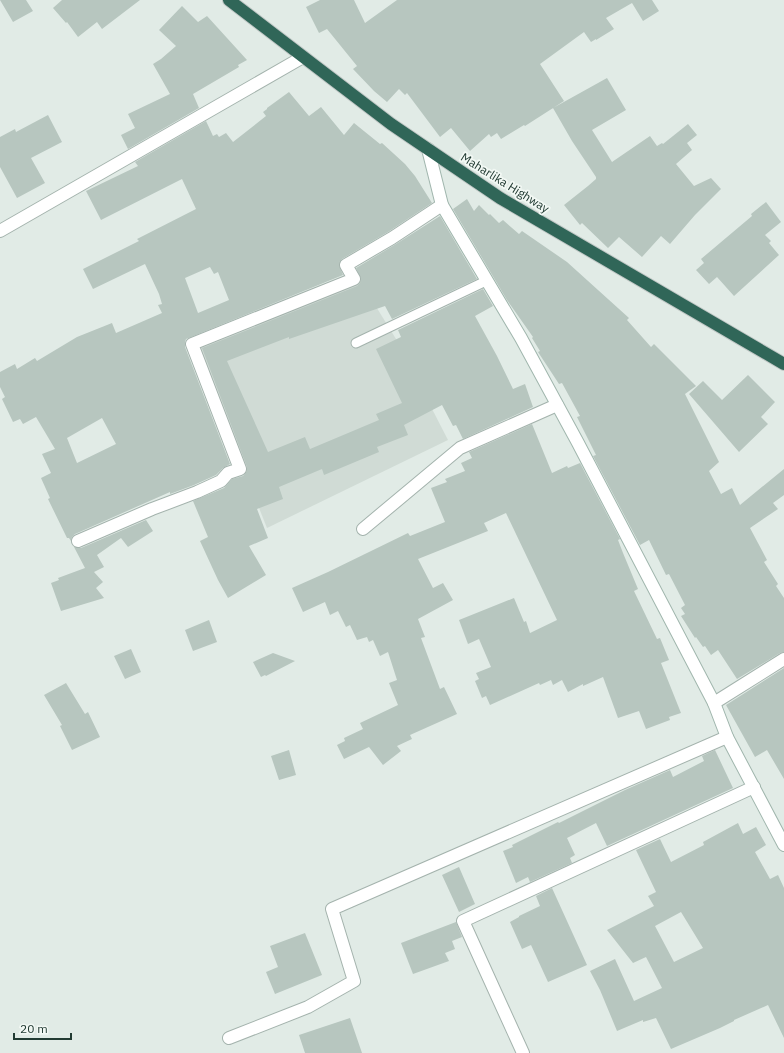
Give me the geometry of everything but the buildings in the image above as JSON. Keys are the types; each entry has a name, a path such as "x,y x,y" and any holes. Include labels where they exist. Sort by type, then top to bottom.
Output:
{"highway":[{"name":"Maharlika Highway","path":"229,0 391,124 500,198 784,364"}],"street":[{"path":"0,231 303,57"},
{"path":"428,149 442,205 521,338 557,405 714,704 727,737 784,844"},
{"path":"78,541 197,492 221,481 228,473 240,469 192,344 354,278 346,265 392,238 442,205"},
{"path":"363,529 460,448 557,405"},
{"path":"714,704 784,659"},
{"path":"229,1038 308,1007 354,981 332,909 727,737"},
{"path":"523,1053 463,920 754,787"}],"lane":[{"path":"356,343 486,281"}],"shaded area":[{"path":"359,279 396,339 448,440 267,528 194,344"}]}
